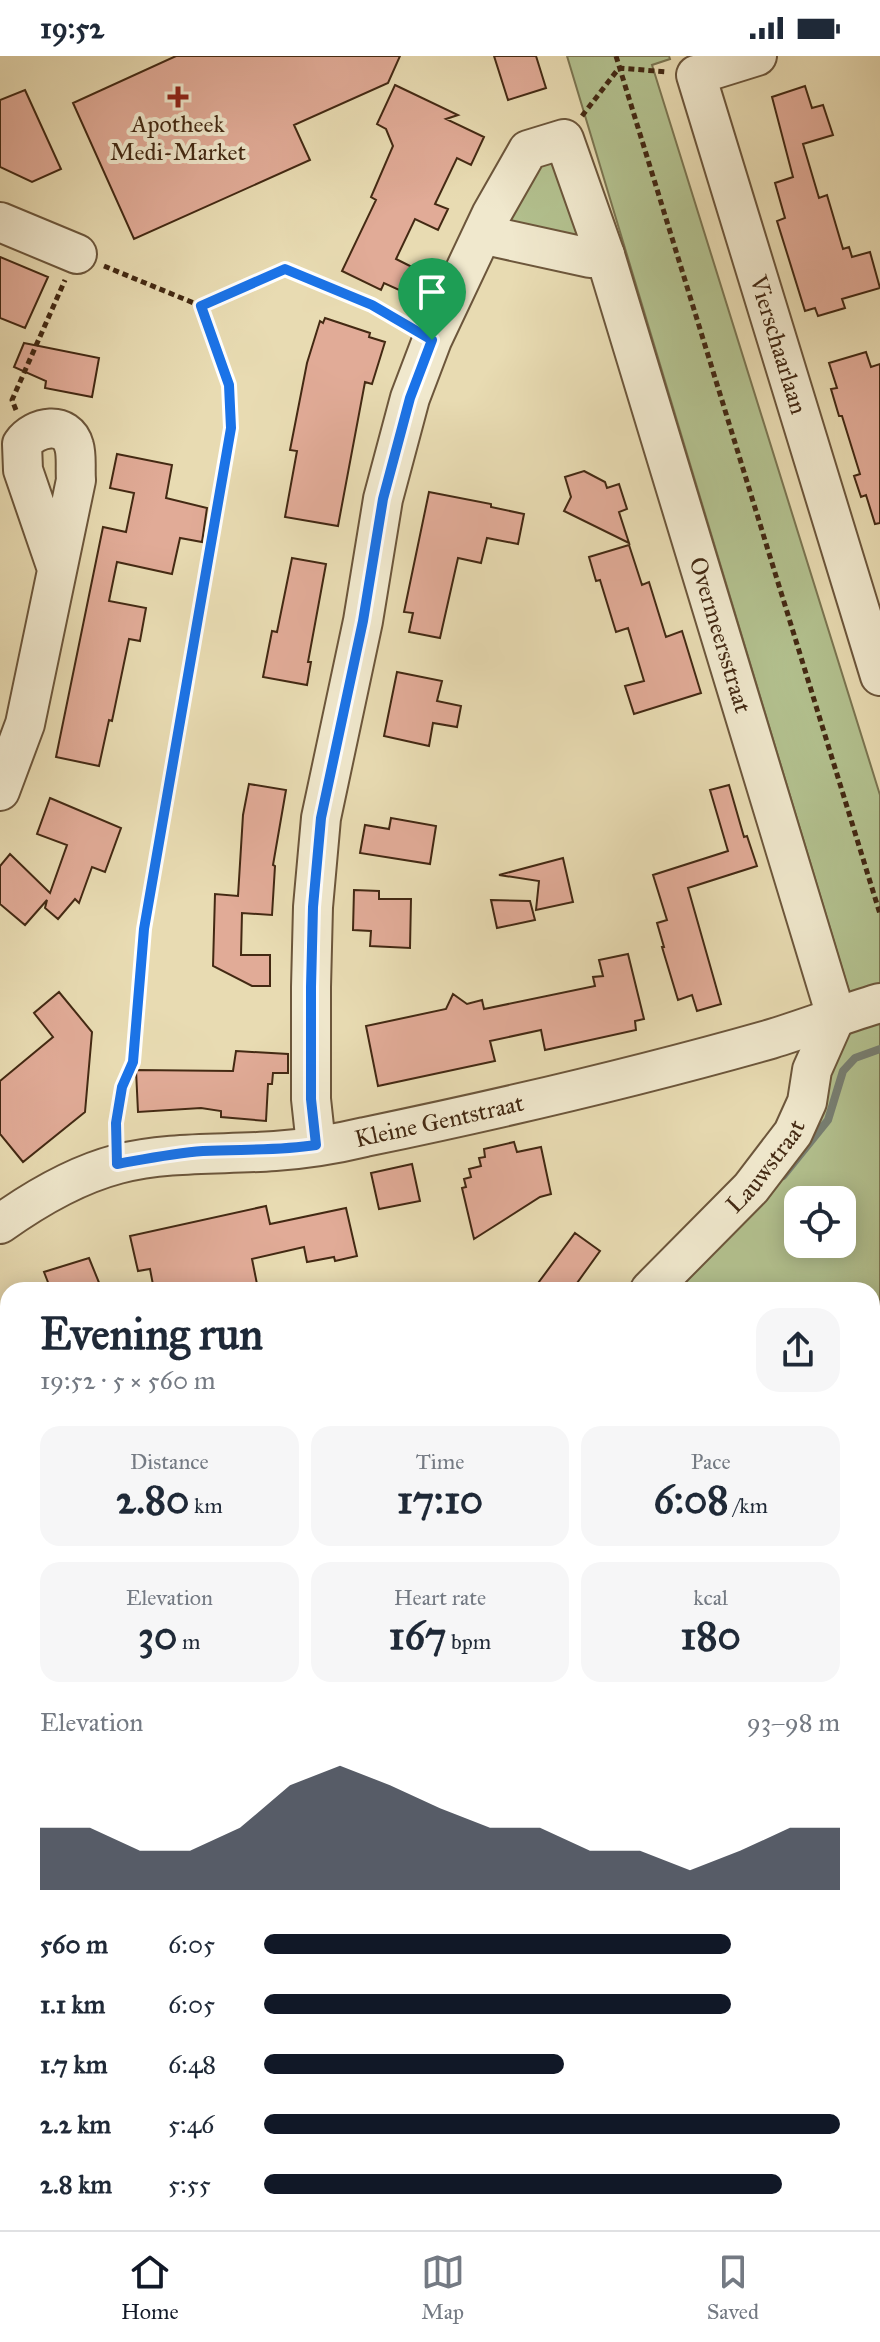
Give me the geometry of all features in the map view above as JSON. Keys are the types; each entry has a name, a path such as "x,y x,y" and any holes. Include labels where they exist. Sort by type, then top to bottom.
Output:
{"street":[{"path":"696,75 757,56"},
{"name":"Vierschaarlaan","path":"696,75 880,676"},
{"path":"316,1145 311,1099 311,987 313,907 321,818 363,621 383,499 410,398 432,340 484,231 528,150 564,139"},
{"name":"Overmeersstraat","path":"564,139 605,255 836,1016"},
{"path":"0,222 77,254"},
{"path":"484,231 499,238 590,258 605,255"},
{"path":"0,791 25,724 76,480 74,445 66,433 49,427 33,432 22,444 23,470 57,569"},
{"name":"Kleine Gentstraat","path":"0,1224 27,1205 117,1164 204,1151 275,1151 450,1119 773,1038 880,1003"},
{"name":"Lauwstraat","path":"658,1282 751,1188 793,1133 807,1102 812,1070 836,1016"}],"path":[{"path":"616,56 880,914"},
{"path":"619,68 696,75"},
{"path":"564,139 619,68"},
{"path":"27,437 12,400 77,254 201,306 285,269 372,305 432,340"},
{"path":"117,1164 116,1123 122,1087 133,1062 144,929 231,428 229,385 201,306"}],"green space":[{"path":"567,56 669,56 670,59 652,65 880,795 880,988 851,998"},
{"path":"538,158 559,158 585,239 507,225"},
{"path":"880,1020 880,1282 671,1282 702,1244 832,1036"}],"building":[{"path":"176,56 400,56 388,83 294,125 310,160 134,239 73,103"},
{"path":"494,56 536,56 546,88 508,100"},
{"path":"395,85 458,115 446,119 484,137 471,165 457,158 435,204 448,209 438,230 415,219 396,259 420,271 408,294 384,283 381,290 342,271 376,200 371,197 393,146 386,129 377,124"},
{"path":"805,86 812,108 823,105 833,135 803,144 819,198 827,195 843,249 849,247 852,257 870,252 880,288 842,299 845,308 818,316 815,308 805,311 777,221 785,218 775,183 793,177 772,97"},
{"path":"25,90 61,169 32,182 0,167 0,100"},
{"path":"0,257 48,277 25,328 0,318"},
{"path":"325,318 370,333 369,337 385,342 372,384 365,382 338,526 285,517 297,451 290,450 307,363 320,321 323,323"},
{"path":"24,343 99,358 92,397 45,388 46,381 14,367"},
{"path":"866,352 871,367 880,364 880,523 875,524 866,495 861,497 854,476 860,474 831,389 837,388 829,363"},
{"path":"117,454 172,465 166,498 207,508 202,542 180,538 172,574 117,562 109,601 146,608 140,641 129,639 99,766 56,757 103,527 126,532 134,493 110,488"},
{"path":"584,471 605,482 607,488 619,484 627,509 619,512 629,543 564,511 571,497 565,477"},
{"path":"429,492 524,514 518,544 487,538 481,563 458,558 440,638 409,632 413,613 404,612"},
{"path":"629,545 642,585 649,582 666,637 682,631 701,693 634,714 625,686 644,681 628,628 616,632 600,580 596,581 589,557"},
{"path":"292,558 326,564 308,662 311,662 307,685 263,677 272,631 277,632"},
{"path":"397,672 442,681 437,701 461,706 457,727 433,723 429,746 384,736"},
{"path":"249,784 286,790 273,865 272,915 242,913 241,955 270,955 270,986 252,986 213,966 215,894 238,896 243,815"},
{"path":"729,785 744,837 747,836 757,866 688,888 721,1004 697,1011 692,995 678,1000 657,923 667,920 653,875 728,851 710,790"},
{"path":"50,798 121,828 105,872 92,867 79,903 75,899 58,919 45,908 47,900 25,925 0,904 0,866 10,854 50,893 67,845 37,834"},
{"path":"391,818 436,826 430,864 360,853 365,825 389,829"},
{"path":"563,858 573,902 536,910 539,881 499,875"},
{"path":"354,890 379,891 379,899 411,899 410,948 370,946 371,931 353,930"},
{"path":"491,900 530,901 535,920 497,928"},
{"path":"628,954 644,1019 635,1021 636,1030 545,1050 541,1030 490,1041 495,1061 378,1086 366,1026 446,1009 453,994 467,1004 482,1000 484,1009 595,986 593,977 603,976 599,960"},
{"path":"59,992 92,1032 85,1112 23,1162 0,1134 0,1081 53,1037 34,1013"},
{"path":"236,1051 288,1054 288,1073 273,1073 272,1084 268,1084 266,1121 221,1117 221,1111 201,1108 138,1112 136,1070 233,1071"},
{"path":"514,1142 517,1152 541,1147 551,1194 540,1197 474,1239 462,1188 466,1187 464,1179 471,1177 469,1169 481,1166 479,1158 485,1157 484,1149"},
{"path":"412,1164 420,1201 379,1209 371,1173"},
{"path":"266,1206 270,1224 346,1208 357,1256 307,1262 304,1247 252,1259 257,1282 152,1282 150,1269 138,1271 130,1236"},
{"path":"575,1233 600,1251 578,1282 539,1282"},
{"path":"89,1258 99,1282 48,1282 44,1272"}],"waterway":[{"path":"783,1176 828,1120 843,1071 855,1058 880,1049"}],"place":[{"name":"Apotheek Medi-Market","path":"178,97"}],"route":[{"path":"285,269 372,305 432,340 410,398 383,499 363,621 321,818 313,907 311,987 311,1099 316,1145 275,1151 204,1151 117,1164 116,1123 122,1087 133,1062 144,929 231,428 229,385 201,306 285,269"}]}
